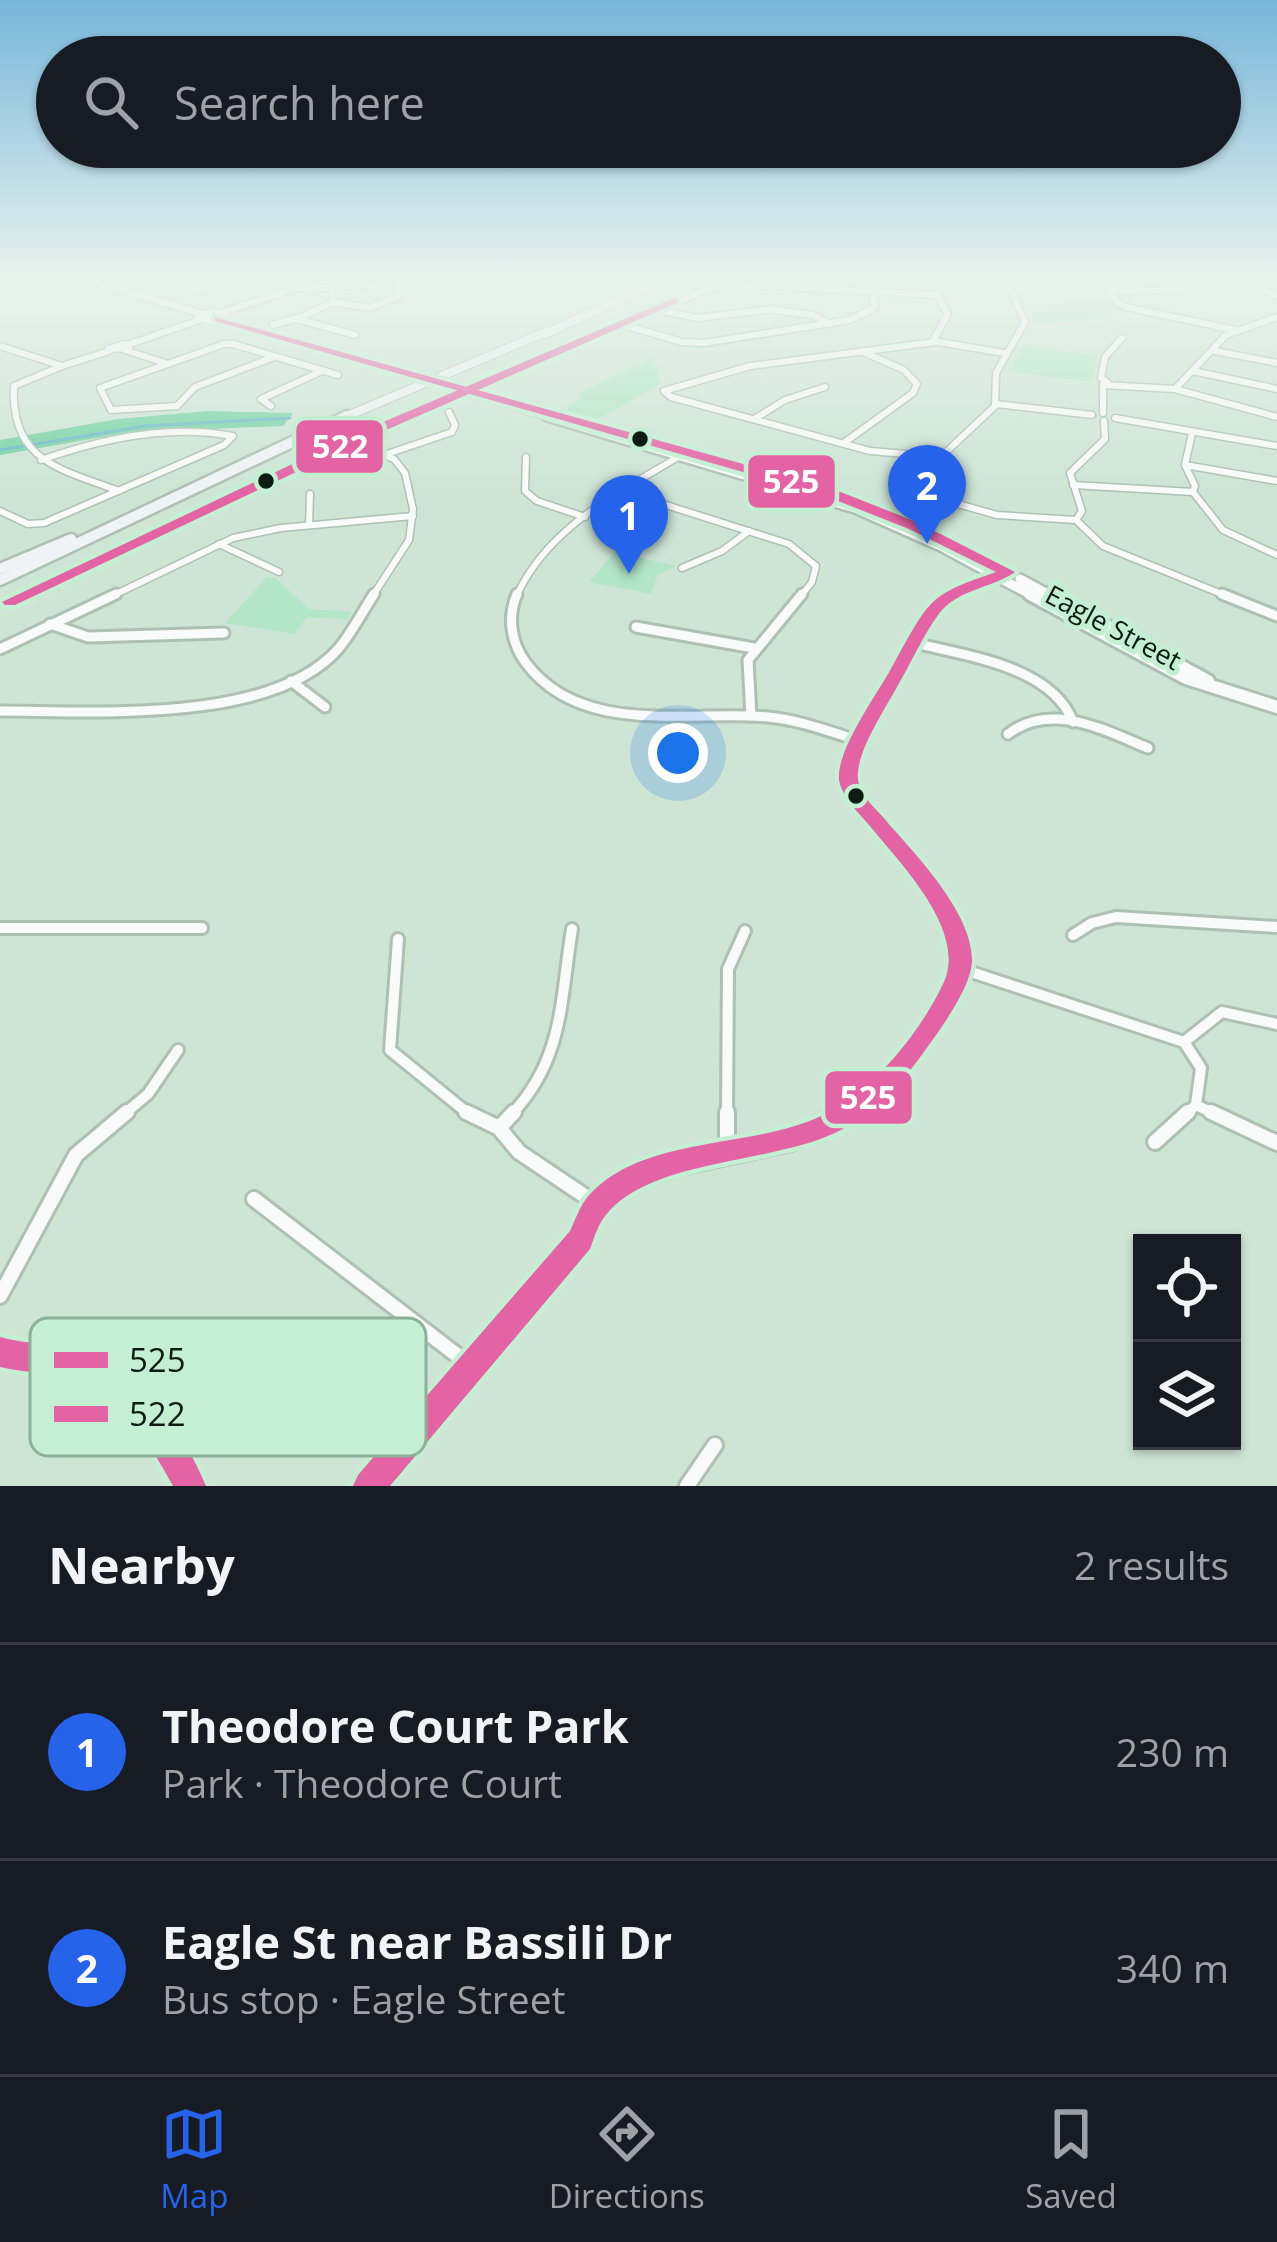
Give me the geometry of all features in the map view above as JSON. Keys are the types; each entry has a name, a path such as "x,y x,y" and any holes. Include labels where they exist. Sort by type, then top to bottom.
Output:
{"main road":[{"path":"0,580 8,566 166,505 509,348"}],"street":[{"path":"7,348 62,366"},
{"path":"109,348 12,389 15,426 25,445 41,460 119,491"},
{"path":"129,348 165,363"},
{"path":"211,348 100,388 111,410 177,406 195,387 274,357"},
{"path":"241,348 338,376"},
{"name":"Eagle Street","path":"322,348 686,453 906,525 1186,666 1223,692 1277,707"},
{"path":"883,348 824,353 686,381 664,391 671,397 888,454 942,457 950,464 958,488 949,507 906,525"},
{"path":"979,348 1004,352"},
{"path":"996,404 994,383 1007,348"},
{"path":"1113,348 1105,357 1101,378 1108,383 1175,389 1277,417"},
{"path":"1175,389 1218,348"},
{"path":"845,442 914,393 917,385 904,370 861,351"},
{"path":"1215,351 1277,363"},
{"path":"272,406 260,399 322,371"},
{"path":"1193,371 1277,389"},
{"path":"1076,520 1082,511 1070,473 1105,439 1102,388 1108,383"},
{"path":"756,418 785,400 825,387"},
{"path":"942,457 950,444 996,404 1115,418 1277,446"},
{"path":"387,454 452,432 455,425 449,412"},
{"path":"0,511 38,524 224,446 232,436 214,432 136,437 65,450 41,460"},
{"path":"0,711 185,710 245,699 291,681 328,659 351,633 410,540 413,516 405,473 387,454 321,432"},
{"path":"1192,433 1185,465 1195,486 1192,492"},
{"path":"686,453 551,542 515,597 510,634 529,674 575,701 626,713 751,716 792,721 857,740"},
{"path":"526,457 525,491 548,505 585,517"},
{"path":"1185,465 1277,481"},
{"path":"1073,485 1192,492 1223,530 1277,555"},
{"path":"625,492 800,549 813,560 817,571 754,648 747,671 751,716"},
{"path":"309,525 310,494"},
{"path":"950,502 997,515 1076,520 1103,546 1277,616"},
{"path":"0,649 218,543 309,525 413,516"},
{"path":"682,568 722,551 749,531"},
{"path":"218,543 279,572"},
{"path":"426,1419 580,1240 598,1205 669,1163 803,1136 868,1102 917,1042 959,968 962,954 954,928 847,781 857,740 869,728 941,603 1003,574"},
{"path":"50,624 88,637 224,633"},
{"path":"636,627 754,648"},
{"path":"915,643 996,665 1037,683 1063,700 1073,722"},
{"path":"291,681 326,706"},
{"path":"1008,734 1026,719 1073,722 1148,748"},
{"path":"1073,935 1084,925 1106,919 1198,920 1249,931 1277,927"},
{"path":"0,928 202,928"},
{"path":"500,1128 535,1090 550,1064 572,928"},
{"path":"728,1153 728,969 745,931"},
{"path":"398,938 390,1050 471,1116 500,1128 519,1152 598,1205"},
{"path":"959,968 1184,1042 1201,1068 1196,1105 1155,1142"},
{"path":"1184,1042 1222,1012 1277,1024"},
{"path":"0,1296 76,1155 148,1094 178,1051"},
{"path":"1196,1105 1277,1143"},
{"path":"254,1198 409,1318"},
{"path":"426,1331 471,1366"},
{"path":"0,1352 30,1357"},
{"path":"687,1486 715,1445"},
{"path":"174,1456 190,1486"},
{"path":"369,1486 394,1456"}],"green space":[{"path":"1021,348 1097,355 1092,382 1010,372"},
{"path":"654,357 661,384 596,420 565,411 581,398 578,394"},
{"path":"208,411 293,413 283,426 130,432 0,455 0,440 118,419"},
{"path":"615,552 676,566 657,576 651,594 589,582"},
{"path":"267,577 276,578 309,609 352,612 347,619 307,617 294,634 225,623"}],"waterway":[{"path":"0,450 145,426 290,418"}],"transit line":[{"name":"525","path":"322,348 828,492 914,526 1008,572"},
{"name":"522","path":"10,602 366,434 564,348"},
{"name":"525","path":"426,1420 580,1240 596,1207 617,1188 674,1163 807,1134 834,1122 883,1085 922,1037 957,977 959,943 942,906 851,789 848,776 871,719 936,607 956,593 1008,572"},
{"name":"525","path":"0,1352 30,1357"},
{"name":"525","path":"173,1456 190,1486"},
{"name":"525","path":"369,1486 395,1456"}],"place":[{"name":"Eagle St near Bassili Dr","path":"927,544"},
{"name":"Theodore Court Park","path":"629,574"}]}
